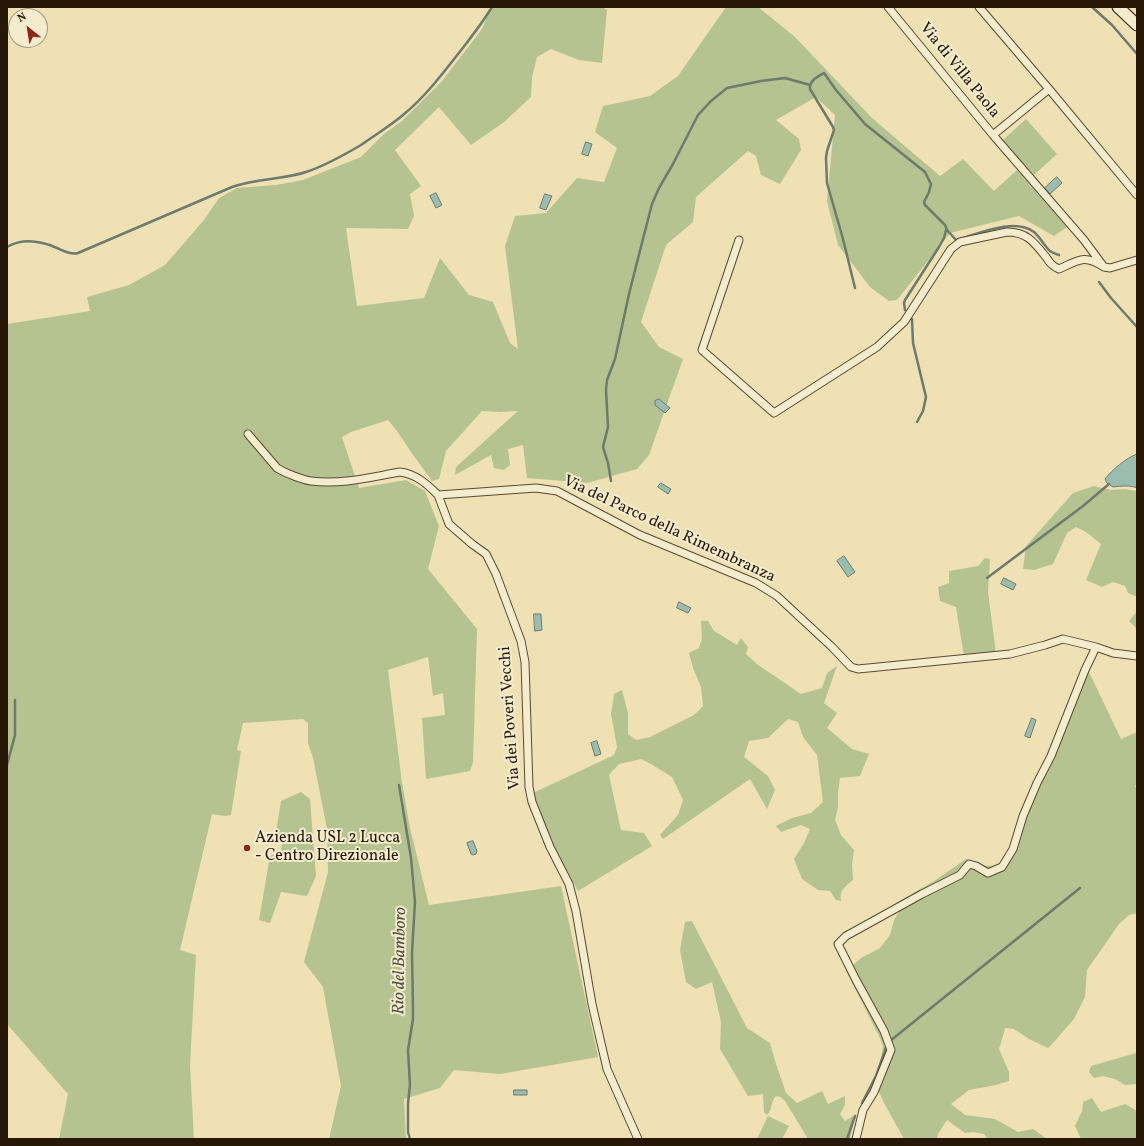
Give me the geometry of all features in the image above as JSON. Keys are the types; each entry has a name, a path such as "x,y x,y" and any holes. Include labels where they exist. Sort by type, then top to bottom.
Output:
{"main road":[{"path":"1118,7 1137,25"}],"street":[{"name":"Via di Villa Paola","path":"888,7 992,135 1084,240 1104,267"},
{"path":"979,7 1137,195"},
{"name":"Via di Villa Paola","path":"992,135 1049,89"},
{"path":"739,240 702,350 774,413 877,347 904,322 951,249 960,242 1007,232 1015,232 1033,241 1053,267 1059,269 1085,259 1092,260 1104,267 1110,268 1137,260"},
{"path":"248,434 282,472 310,481 339,482 400,472 408,473 418,478 438,495"},
{"name":"Via del Parco della Rimembranza","path":"438,495 536,488 557,491 640,535 756,583 777,596 832,647 851,667 858,669 1010,654 1063,639 1096,647 1113,654 1135,658"},
{"name":"Via dei Poveri Vecchi","path":"438,495 449,524 486,554 492,564 521,641 525,662 529,787 532,802 550,847 569,884 576,911 592,1004 607,1069 638,1139"},
{"path":"856,1139 862,1110 874,1092 891,1050 884,1031 838,944 846,936 960,875 969,864 988,873 1002,867 1013,849 1023,816 1037,783 1051,756 1085,670 1096,647"}],"green space":[{"path":"491,7 602,7 607,10 602,63 579,60 551,49 537,57 532,77 531,97 504,122 471,145 439,107 395,150 421,186 410,194 414,216 408,229 346,228 357,306 424,298 440,258 469,295 493,302 510,343 518,349 505,246 515,216 546,213 577,178 604,182 617,148 595,132 603,106 650,96 678,76 726,7 758,7 795,37 872,118 940,176 963,159 994,191 1017,170 1067,227 1054,236 1019,216 950,233 897,300 889,301 870,287 838,245 827,201 835,115 816,97 776,120 799,139 801,150 780,184 761,175 756,156 748,151 696,197 693,222 666,245 641,322 659,347 683,359 649,455 637,469 587,483 527,478 523,445 508,449 510,465 504,470 494,468 491,455 455,475 456,467 518,411 482,411 446,451 439,479 432,481 388,420 351,432 342,437 359,488 406,480 425,491 439,526 428,569 477,629 473,762 470,771 426,779 422,718 445,715 443,693 433,696 428,657 388,670 402,783 410,828 429,905 561,886 598,1057 500,1074 454,1070 440,1088 404,1099 406,1139 329,1139 341,1086 323,987 304,962 328,872 327,829 313,758 308,743 308,723 303,719 243,723 237,750 241,751 231,815 224,816 212,814 180,950 196,955 190,1065 194,1139 59,1139 68,1094 7,1024 7,324 90,311 87,297 129,285 165,265 204,220 219,198 237,188 276,185 303,180 361,157 384,134 402,121 442,81 482,29"},
{"path":"1026,119 1057,154 1034,175 1002,141"},
{"path":"1094,486 1111,490 1125,489 1137,491 1137,597 1128,593 1125,586 1113,582 1102,587 1086,580 1101,544 1086,532 1076,527 1067,533 1053,564 1034,570 1023,569 1026,546 1073,493"},
{"path":"985,558 990,559 988,592 996,653 964,657 956,607 940,601 938,587 949,583 949,571 978,566"},
{"path":"1137,611 1137,629 1129,621"},
{"path":"701,621 708,621 714,631 737,645 741,638 748,647 746,654 757,664 801,694 822,688 827,673 837,666 824,703 837,713 827,728 852,749 869,754 860,776 840,778 838,807 835,820 841,835 854,850 852,865 853,880 843,889 841,901 836,900 830,891 818,890 802,879 794,859 804,843 810,829 801,825 781,832 776,826 792,818 811,813 823,802 817,755 803,737 798,722 788,719 768,738 749,741 744,757 768,776 775,790 767,809 750,779 663,839 660,835 678,815 683,800 672,777 641,759 619,764 609,775 621,830 644,833 652,846 578,891 559,857 538,811 533,793 614,755 617,747 611,714 614,694 622,690 628,713 628,734 636,740 650,737 694,715 703,706 701,687 693,668 689,653 699,648 702,638"},
{"path":"1088,670 1121,739 1137,732 1137,783 1135,786 1137,790 1137,913 1129,915 1119,924 1087,970 1085,997 1074,1019 1054,1042 1048,1048 1029,1039 1014,1029 1005,1028 999,1049 1009,1072 1009,1081 969,1090 951,1104 965,1115 995,1119 1018,1132 1033,1129 1047,1139 988,1139 984,1134 973,1132 965,1133 947,1120 938,1134 937,1139 904,1139 884,1103 874,1080 881,1062 883,1047 880,1038 846,971 861,958 880,948 890,935 894,920 900,910 896,903 934,881 966,859 987,866 1000,865 1009,852"},
{"path":"301,792 310,799 316,876 307,896 281,892 270,923 259,920 270,856 281,852 283,836 276,832 281,801"},
{"path":"692,921 747,1028 770,1043 786,1093 797,1103 822,1091 828,1104 845,1096 845,1105 840,1114 845,1121 853,1116 850,1139 808,1139 785,1101 780,1097 776,1096 767,1115 764,1112 763,1094 748,1096 720,1049 721,1022 712,982 696,989 686,982 680,950 685,922"},
{"path":"1137,1051 1137,1085 1125,1085 1115,1079 1103,1076 1094,1078 1089,1072 1091,1066 1136,1053"},
{"path":"1092,1098 1101,1112 1125,1104 1137,1111 1137,1139 1081,1139 1075,1126 1082,1111 1083,1102"},
{"path":"768,1116 789,1126 782,1139 757,1139"}],"shaded area":[{"path":"586,142 592,144 588,156 582,154"},
{"path":"1057,177 1062,183 1050,194 1045,188"},
{"path":"436,193 442,205 436,208 430,196"},
{"path":"545,194 552,196 546,210 540,208"},
{"path":"659,399 670,408 665,413 655,405 655,401"},
{"path":"1137,454 1137,488 1128,486 1113,487 1107,483 1105,479 1111,472 1124,461"},
{"path":"661,483 671,489 668,494 658,487"},
{"path":"844,556 855,572 848,577 837,561"},
{"path":"1004,578 1016,584 1013,590 1001,584"},
{"path":"679,602 691,608 688,613 677,608"},
{"path":"534,614 541,614 542,630 535,631"},
{"path":"1032,718 1036,720 1030,738 1025,736"},
{"path":"597,741 601,754 595,756 591,743"},
{"path":"473,841 477,851 476,854 473,855 471,854 467,843"},
{"path":"514,1090 527,1090 527,1095 514,1095"}],"waterway":[{"path":"7,247 19,242 38,242 70,253 78,253 232,187 250,182 297,175 313,170 361,145 393,123 411,108 427,92 448,66 492,7"},
{"path":"1092,7 1112,25 1137,54"},
{"path":"855,288 827,183 826,158 834,130 810,89 812,81 824,73 836,90 865,124 925,172 931,184 924,202 925,205 945,225 947,230 956,240 996,228 1016,226 1026,228 1034,232 1050,251 1059,255"},
{"path":"611,481 608,463 603,447 608,427 606,390 607,380 615,359 629,294 652,204 659,188 698,115 711,101 727,88 785,78 810,85"},
{"path":"905,310 905,300 939,247 946,230"},
{"path":"1099,282 1137,327"},
{"path":"912,319 913,343 926,397 923,411 917,422"},
{"path":"987,578 1083,506 1109,484"},
{"path":"7,765 15,735 15,700"},
{"name":"Rio del Bamboro","path":"399,785 411,858 415,902 412,952 413,1019 408,1050 410,1085 408,1103 408,1132 410,1139"},
{"path":"890,1041 1080,888"},
{"path":"862,1103 876,1076 887,1045"},
{"path":"847,1139 855,1116"}],"place":[{"name":"Azienda USL 2 Lucca - Centro Direzionale","path":"247,848"}]}
